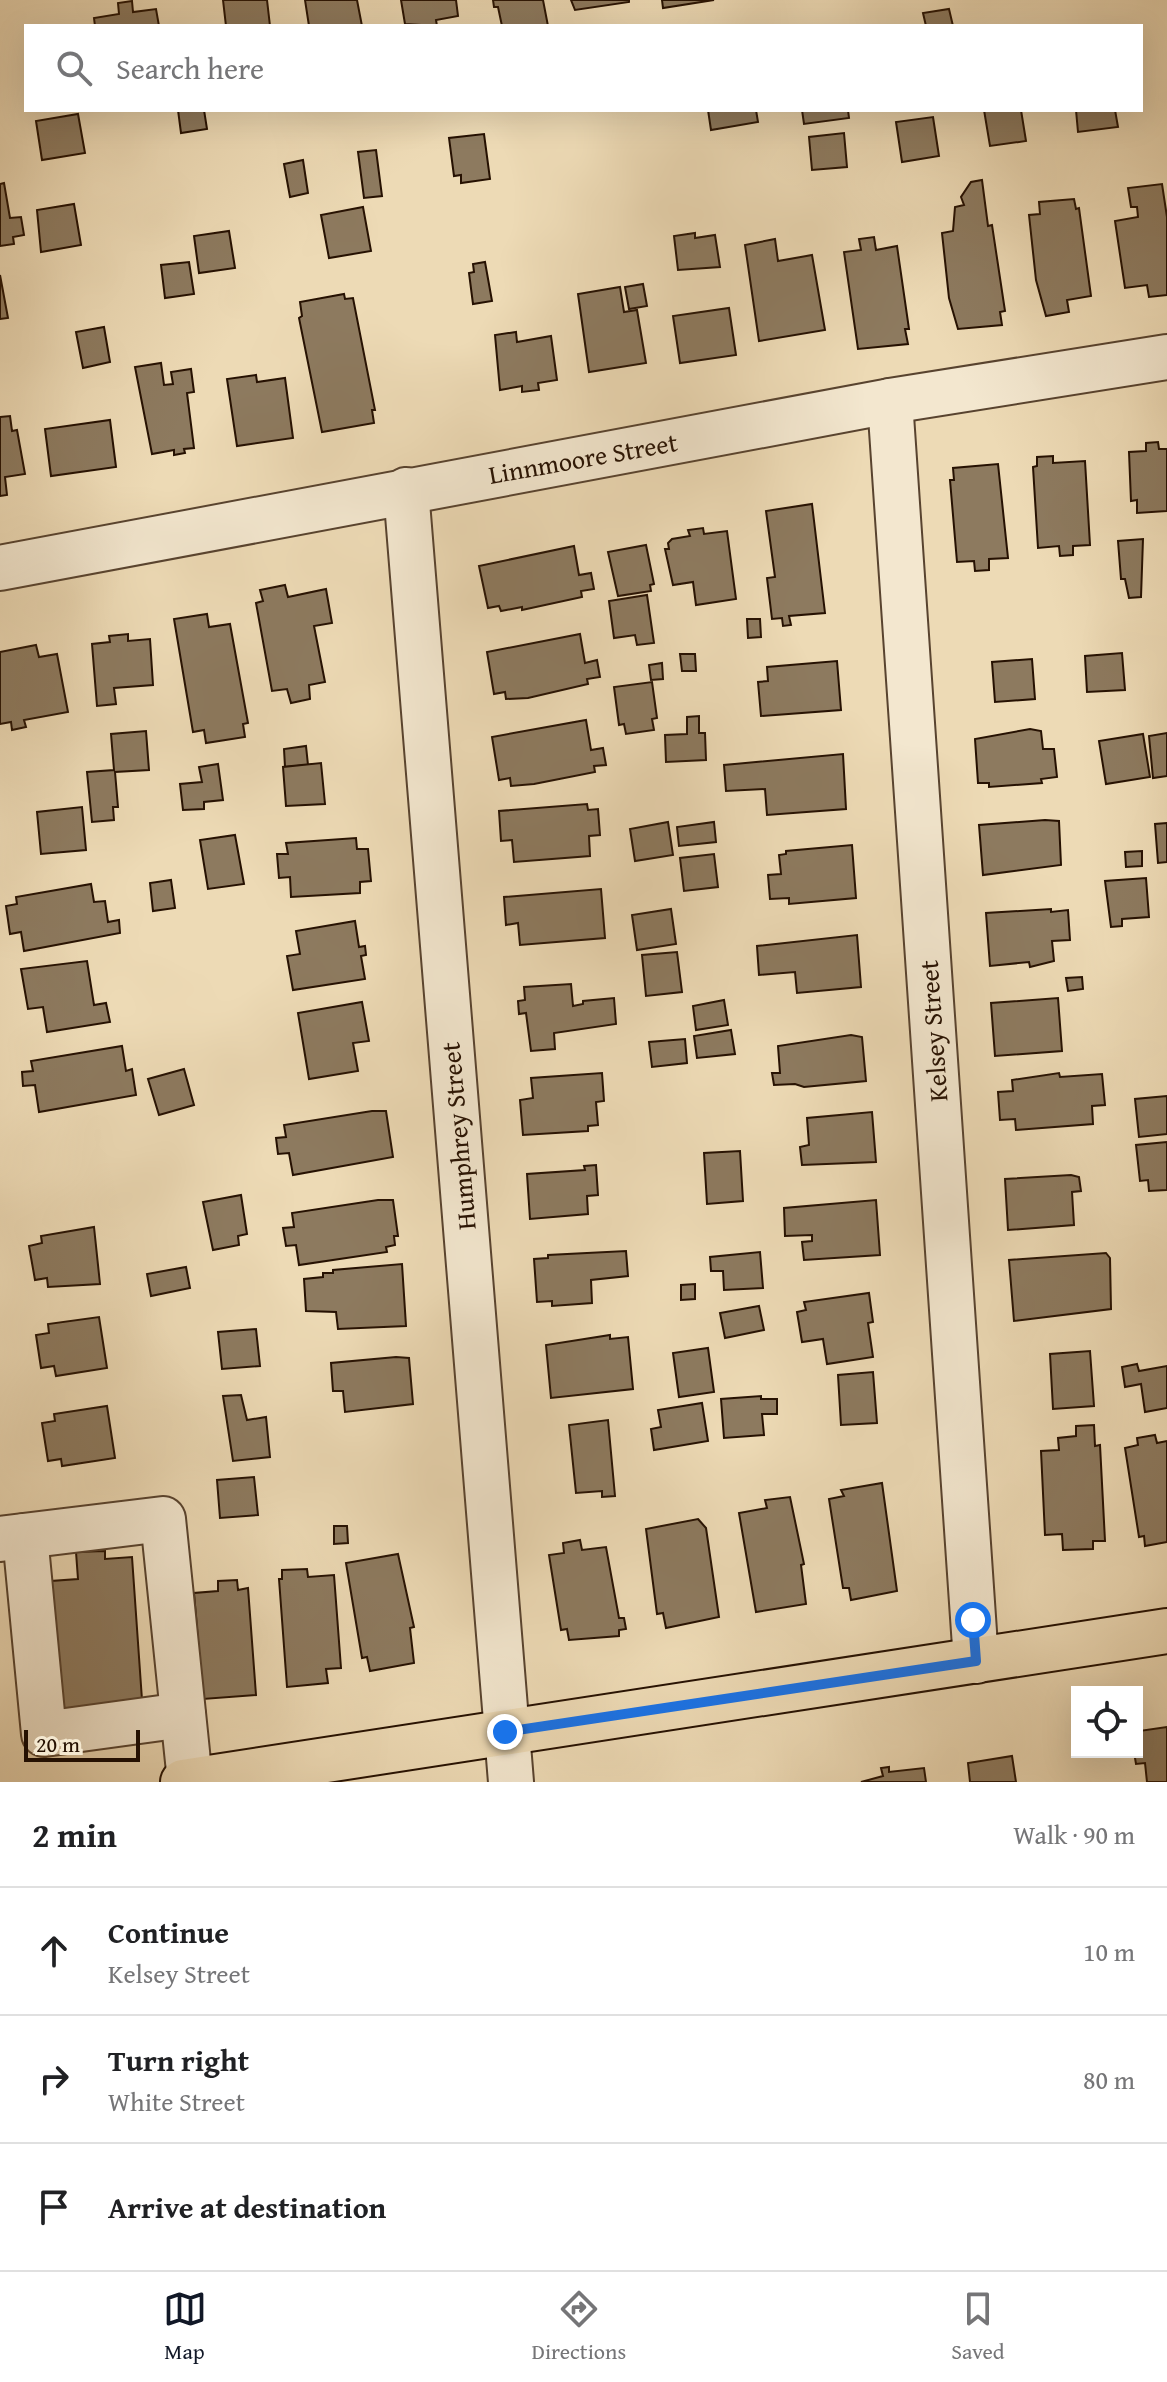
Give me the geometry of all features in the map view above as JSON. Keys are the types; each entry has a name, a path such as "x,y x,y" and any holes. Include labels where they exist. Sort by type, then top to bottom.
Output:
{"main road":[{"path":"183,1782 1167,1631"}],"street":[{"name":"Linnmoore Street","path":"0,568 890,401 1167,357"},
{"name":"Kelsey Street","path":"890,401 976,1661"},
{"name":"Humphrey Street","path":"406,490 511,1782"},
{"path":"183,1715 44,1734 13,1537 163,1519 190,1781"}],"building":[{"path":"223,0 267,0 270,24 226,24"},
{"path":"305,0 357,0 362,24 309,24"},
{"path":"401,0 456,0 458,16 436,20 437,24 405,24"},
{"path":"493,0 543,0 548,24 502,24 498,7 494,7"},
{"path":"571,0 629,0 629,2 575,10"},
{"path":"662,0 714,0 663,8"},
{"path":"132,1 133,12 156,9 159,24 95,24 94,18 119,14 118,3"},
{"path":"949,9 953,24 926,24 923,13"},
{"path":"178,112 204,112 207,129 181,133"},
{"path":"708,112 756,112 758,122 711,130"},
{"path":"802,112 848,112 849,118 804,124"},
{"path":"984,112 1021,112 1026,141 990,146"},
{"path":"1076,112 1115,112 1118,127 1078,132"},
{"path":"78,114 85,153 42,160 36,121"},
{"path":"933,117 939,156 902,162 896,122"},
{"path":"844,133 847,167 812,170 809,137"},
{"path":"484,134 490,179 461,183 461,175 454,176 449,138"},
{"path":"376,150 382,196 364,198 358,152"},
{"path":"303,160 308,193 290,197 284,164"},
{"path":"982,180 1005,311 1000,312 1002,325 958,329 949,298 942,233 953,231 955,207 964,205 961,197 971,182"},
{"path":"4,183 10,218 21,217 24,235 13,237 14,244 0,246 0,184"},
{"path":"1162,184 1167,217 1167,295 1149,297 1147,285 1125,288 1115,221 1138,217 1137,207 1131,207 1128,188"},
{"path":"1074,199 1076,209 1079,208 1091,296 1067,300 1069,312 1046,316 1036,280 1029,215 1040,214 1039,202"},
{"path":"74,204 81,245 41,252 37,210"},
{"path":"363,207 371,251 329,258 321,215"},
{"path":"229,231 235,268 199,273 194,236"},
{"path":"695,233 695,238 715,235 720,267 678,270 674,236"},
{"path":"874,237 876,250 897,246 909,329 905,329 908,344 858,349 844,252 861,250 859,239"},
{"path":"775,239 778,261 812,255 825,330 759,341 745,245"},
{"path":"189,262 194,294 165,298 161,265"},
{"path":"485,262 492,301 473,304 469,273 474,272 473,264"},
{"path":"0,275 8,318 0,319"},
{"path":"643,284 647,306 629,309 625,287"},
{"path":"620,287 624,312 637,310 646,363 589,372 578,294"},
{"path":"344,294 345,299 353,298 375,410 372,410 374,423 322,432 299,318 302,316 300,302"},
{"path":"729,308 736,355 680,363 673,316"},
{"path":"104,327 110,362 83,368 76,332"},
{"path":"516,332 517,342 551,336 557,380 538,383 539,390 522,392 522,386 500,390 495,335"},
{"path":"161,363 164,385 173,384 171,372 191,369 194,392 187,393 194,448 184,449 185,453 174,455 174,450 152,454 135,367"},
{"path":"256,375 257,382 285,378 293,438 237,446 227,379"},
{"path":"10,416 12,431 17,430 25,474 5,477 7,495 0,496 0,417"},
{"path":"110,420 116,467 51,476 45,429"},
{"path":"1158,442 1159,449 1167,449 1167,511 1137,513 1137,500 1131,501 1129,452 1146,451 1146,443"},
{"path":"1053,456 1053,463 1085,461 1090,545 1073,546 1073,555 1060,556 1059,546 1038,548 1033,467 1037,466 1037,457"},
{"path":"998,464 1008,558 989,559 989,570 975,571 974,561 957,562 950,480 954,480 953,468"},
{"path":"812,504 825,613 789,616 791,625 783,626 782,618 772,619 767,578 775,577 766,511"},
{"path":"703,528 704,534 727,531 736,599 696,605 693,582 673,585 665,549 669,549 668,543 672,539 690,536 688,530"},
{"path":"1143,539 1141,597 1129,598 1125,579 1121,579 1118,541"},
{"path":"646,545 654,584 650,585 651,591 618,596 608,552"},
{"path":"574,546 579,575 591,573 594,589 581,591 582,597 522,610 522,607 501,611 499,606 488,608 479,566"},
{"path":"285,585 288,597 326,589 332,623 314,626 325,682 309,685 310,699 291,703 287,689 272,691 256,603 263,601 260,590"},
{"path":"647,595 654,643 637,645 635,635 614,638 609,601"},
{"path":"207,614 209,627 230,624 248,723 243,724 245,737 206,743 204,730 193,732 174,619"},
{"path":"747,619 760,619 761,637 748,638"},
{"path":"128,634 128,641 150,639 153,685 114,688 116,704 97,706 92,644 110,642 109,636"},
{"path":"580,634 585,663 597,660 600,677 587,679 588,684 528,698 506,699 505,692 494,694 487,652"},
{"path":"36,645 39,657 57,654 68,712 24,720 26,727 12,730 11,722 0,724 0,652"},
{"path":"1122,653 1125,690 1087,692 1085,656"},
{"path":"680,654 695,654 696,671 682,671"},
{"path":"1032,659 1035,699 995,702 992,662"},
{"path":"837,661 841,710 761,716 758,682 768,681 767,667"},
{"path":"662,663 663,679 651,680 649,665"},
{"path":"652,682 657,718 652,719 654,730 626,734 624,724 619,725 614,687"},
{"path":"699,716 699,733 705,733 706,760 666,762 665,735 687,734 687,717"},
{"path":"586,720 591,750 603,748 606,765 594,766 595,772 534,784 511,786 510,778 499,780 492,737"},
{"path":"1030,729 1041,731 1043,749 1054,749 1057,777 1041,779 1042,783 989,787 989,783 978,783 975,739"},
{"path":"146,731 149,770 115,772 118,807 113,807 114,820 92,822 87,772 114,770 111,734"},
{"path":"1167,733 1167,776 1153,778 1149,736"},
{"path":"1143,734 1150,777 1106,784 1099,741"},
{"path":"306,746 308,765 285,767 284,749"},
{"path":"843,754 846,809 767,815 765,789 726,791 724,765"},
{"path":"321,763 325,804 286,806 283,767"},
{"path":"218,764 223,800 204,802 204,809 183,810 180,784 202,782 199,767"},
{"path":"587,804 588,810 598,809 600,835 589,836 590,856 514,862 512,840 501,841 499,811"},
{"path":"82,807 86,850 41,854 37,812"},
{"path":"1059,821 1061,865 983,875 979,825"},
{"path":"668,822 673,855 635,861 630,829"},
{"path":"714,822 716,842 679,846 677,827"},
{"path":"1167,823 1167,862 1158,863 1155,824"},
{"path":"235,835 244,884 208,889 200,840"},
{"path":"356,838 357,849 368,849 371,881 360,882 360,893 291,897 290,877 279,878 277,854 288,854 286,843"},
{"path":"852,845 856,898 789,904 789,898 770,899 768,875 781,874 779,855 786,854 786,851"},
{"path":"1142,851 1142,866 1126,867 1125,852"},
{"path":"714,854 718,887 684,891 680,858"},
{"path":"1146,878 1149,917 1122,919 1122,926 1111,927 1105,881"},
{"path":"171,880 175,908 153,911 150,883"},
{"path":"91,884 94,902 105,901 108,922 119,920 120,933 24,951 21,932 10,934 6,906 17,904 16,897"},
{"path":"601,889 605,938 520,945 518,923 506,925 504,897"},
{"path":"671,909 676,944 637,950 632,915"},
{"path":"1051,909 1051,912 1068,910 1070,940 1052,941 1054,961 1030,967 1029,962 990,966 986,913"},
{"path":"355,921 359,947 365,946 366,955 361,956 365,979 293,990 287,956 300,954 296,931"},
{"path":"857,935 861,987 797,993 795,972 759,975 757,946"},
{"path":"677,952 682,992 646,996 642,955"},
{"path":"87,961 94,1005 106,1003 110,1022 47,1032 43,1007 28,1009 21,969"},
{"path":"1082,977 1083,989 1068,991 1066,978"},
{"path":"571,984 573,1006 583,1004 583,1001 614,998 616,1024 554,1033 555,1049 531,1051 526,1013 519,1014 518,1001 525,1000 524,987"},
{"path":"1058,998 1062,1051 995,1056 991,1003"},
{"path":"724,1000 728,1025 696,1030 693,1006"},
{"path":"362,1002 369,1041 353,1043 358,1071 309,1079 298,1013"},
{"path":"731,1030 735,1054 697,1058 694,1036"},
{"path":"851,1035 862,1037 866,1081 804,1087 774,1085 772,1073 780,1073 778,1046"},
{"path":"685,1039 687,1063 652,1067 649,1042"},
{"path":"122,1046 126,1071 132,1069 136,1095 39,1112 35,1085 23,1086 22,1072 33,1071 31,1061"},
{"path":"184,1069 194,1105 159,1115 148,1079"},
{"path":"602,1073 604,1101 596,1102 598,1125 588,1126 588,1131 523,1135 520,1100 533,1098 531,1078"},
{"path":"1059,1073 1060,1077 1102,1074 1105,1105 1092,1106 1093,1124 1016,1130 1015,1119 1000,1120 998,1092 1013,1091 1012,1080"},
{"path":"1167,1096 1167,1134 1139,1137 1135,1099"},
{"path":"386,1111 393,1157 293,1175 289,1153 278,1154 276,1138 286,1137 284,1125"},
{"path":"872,1112 876,1162 802,1165 800,1147 809,1145 807,1118"},
{"path":"1167,1142 1167,1190 1149,1191 1148,1180 1140,1181 1136,1145"},
{"path":"740,1151 743,1201 707,1204 704,1153"},
{"path":"596,1165 598,1195 587,1196 588,1214 530,1219 527,1174 585,1170 584,1166"},
{"path":"1079,1177 1081,1191 1072,1192 1074,1225 1008,1230 1005,1179"},
{"path":"241,1195 247,1234 238,1236 239,1245 213,1250 203,1202"},
{"path":"393,1200 398,1236 394,1236 395,1245 386,1247 387,1252 299,1265 296,1245 286,1246 283,1228 294,1227 292,1213"},
{"path":"876,1200 880,1255 804,1260 802,1242 812,1241 812,1235 785,1236 784,1208"},
{"path":"94,1227 100,1284 48,1287 47,1278 35,1280 29,1246 42,1243 41,1236"},
{"path":"626,1251 628,1276 591,1280 592,1303 552,1306 552,1301 537,1302 534,1259 548,1258 548,1255"},
{"path":"760,1252 763,1288 724,1290 723,1271 711,1271 710,1257"},
{"path":"1106,1253 1110,1258 1111,1309 1014,1321 1009,1260"},
{"path":"402,1264 406,1326 338,1329 336,1312 306,1311 304,1279 323,1277 323,1273 333,1273 333,1270"},
{"path":"186,1267 190,1288 151,1296 147,1274"},
{"path":"695,1284 695,1299 681,1300 681,1285"},
{"path":"869,1293 873,1322 868,1323 873,1357 827,1364 823,1339 802,1342 797,1312 806,1310 804,1302"},
{"path":"759,1306 764,1330 725,1338 720,1313"},
{"path":"99,1317 107,1368 56,1376 54,1366 41,1368 36,1335 49,1333 48,1324"},
{"path":"256,1329 260,1366 222,1369 218,1332"},
{"path":"610,1335 610,1339 628,1337 633,1389 551,1398 546,1345"},
{"path":"708,1348 714,1392 679,1397 673,1353"},
{"path":"1090,1351 1094,1406 1053,1409 1050,1354"},
{"path":"409,1358 413,1404 345,1412 343,1391 333,1391 331,1363"},
{"path":"1137,1364 1139,1371 1167,1366 1167,1408 1145,1412 1141,1384 1125,1387 1122,1367"},
{"path":"873,1372 877,1423 841,1425 838,1375"},
{"path":"241,1395 247,1420 266,1417 270,1457 233,1461 223,1396"},
{"path":"761,1396 761,1399 777,1399 777,1414 762,1414 764,1435 724,1438 721,1399"},
{"path":"702,1403 708,1441 654,1450 651,1429 661,1427 658,1410"},
{"path":"107,1406 115,1458 62,1466 61,1459 48,1461 42,1423 55,1421 54,1414"},
{"path":"608,1420 615,1496 602,1497 602,1491 576,1493 569,1425"},
{"path":"1094,1425 1095,1446 1100,1445 1105,1541 1093,1541 1093,1549 1063,1550 1062,1534 1045,1535 1041,1451 1059,1450 1058,1438 1076,1436 1076,1426"},
{"path":"1155,1435 1157,1443 1167,1441 1167,1542 1145,1546 1144,1536 1139,1537 1125,1448 1138,1445 1137,1438"},
{"path":"254,1477 258,1515 220,1518 217,1480"},
{"path":"882,1483 897,1591 851,1600 849,1588 843,1588 829,1499 844,1496 841,1490"},
{"path":"790,1497 804,1564 801,1565 806,1604 756,1612 739,1513 767,1508 765,1500"},
{"path":"698,1519 706,1528 719,1617 666,1628 663,1613 657,1614 646,1529"},
{"path":"334,1526 347,1526 348,1543 334,1544"},
{"path":"580,1540 582,1550 606,1547 619,1618 624,1618 626,1629 619,1630 619,1636 569,1640 567,1629 561,1630 549,1555 564,1553 563,1543"},
{"path":"105,1551 105,1559 132,1557 142,1700 69,1712 60,1704 51,1581 78,1579 76,1552"},
{"path":"398,1554 414,1627 410,1628 414,1663 370,1671 367,1657 362,1658 346,1563"},
{"path":"307,1569 308,1577 334,1575 341,1668 326,1669 328,1683 287,1687 279,1579 282,1579 282,1570"},
{"path":"237,1580 238,1590 248,1588 256,1695 203,1699 194,1593 218,1591 218,1581"},
{"path":"1167,1727 1167,1782 1147,1782 1145,1763 1136,1764 1135,1758 1143,1758 1143,1730"},
{"path":"1012,1756 1016,1782 970,1782 968,1763"},
{"path":"889,1767 889,1772 924,1768 926,1782 861,1782 883,1776 881,1768"}],"route":[{"path":"505,1732 976,1661 973,1620"}]}
